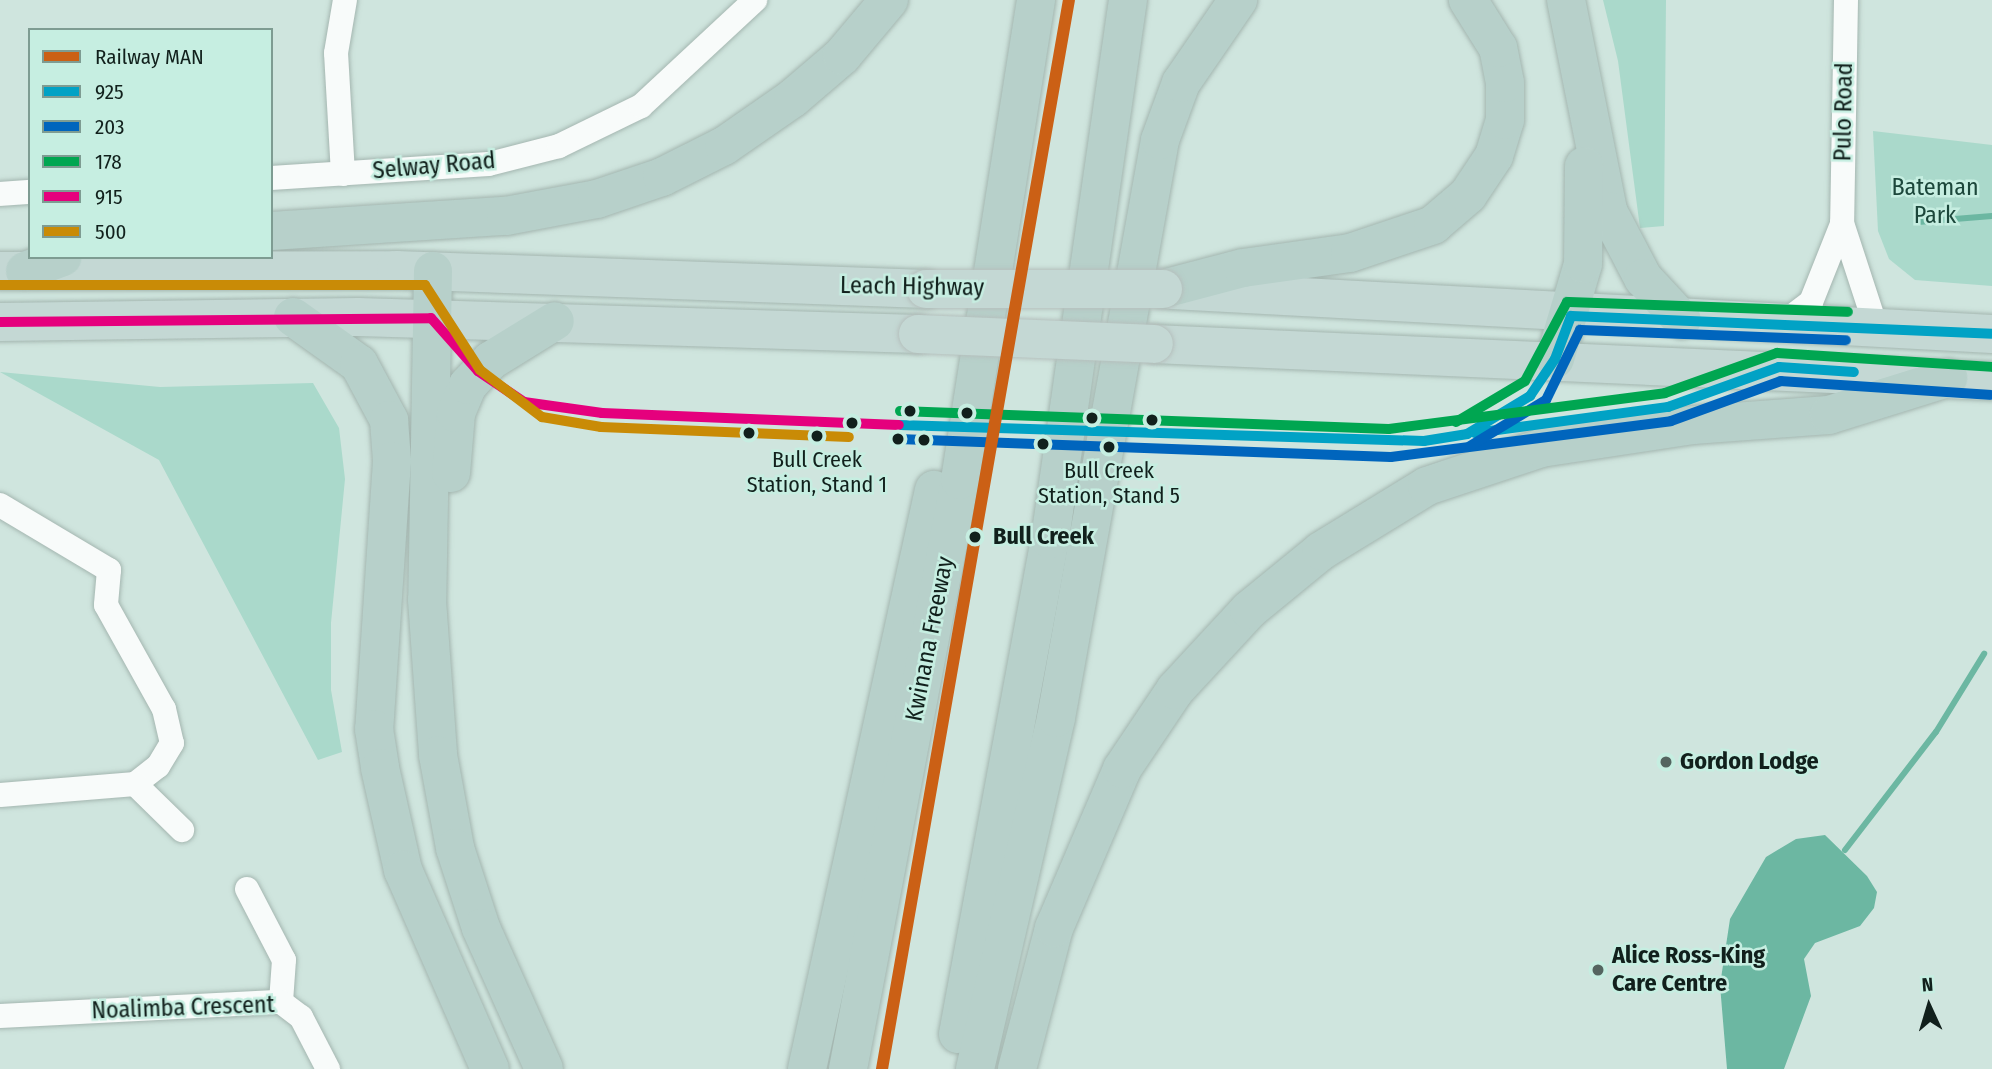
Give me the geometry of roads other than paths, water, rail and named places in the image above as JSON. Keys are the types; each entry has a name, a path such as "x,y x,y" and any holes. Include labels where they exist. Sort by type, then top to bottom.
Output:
{"highway":[{"path":"273,231 506,216 597,199 662,177 724,146 793,98 842,56 889,0"},
{"name":"Kwinana Freeway","path":"848,1069 1000,232 1036,0"},
{"path":"951,1069 1050,539 1128,0"},
{"path":"975,1069 1056,718 1160,140 1181,83 1238,0"},
{"path":"1163,289 1243,268 1350,253 1433,225 1468,195 1494,156 1505,120 1505,83 1498,48 1468,0"},
{"path":"1566,0 1586,83 1608,211 1643,278 1682,320"},
{"path":"1555,359 1571,316 1583,264 1586,83"},
{"path":"807,1069 912,575 1000,232"},
{"path":"13,271 56,259"},
{"name":"Leach Highway","path":"13,271 433,271 926,289 1163,289 1571,316 1992,334"},
{"path":"433,271 427,600 438,755 455,848 481,928 544,1069"},
{"path":"293,317 359,364 389,420 392,461 374,729 380,768 403,870 490,1069"},
{"name":"Leach Highway","path":"0,322 293,317 555,321 1555,359 1992,382"},
{"path":"555,321 478,371 458,404 451,467 450,697 479,868 563,1069"},
{"path":"1017,1069 1054,928 1122,769 1175,690 1250,610 1321,551 1427,486 1541,448 1693,425 1829,415 1948,378"}],"street":[{"path":"343,174 336,53 345,0"},
{"name":"Selway Road","path":"273,178 489,164 559,146 640,106 755,0"},
{"name":"Pulo Road","path":"1846,0 1842,223 1876,327"},
{"path":"0,194 28,192"},
{"name":"Pulo Road","path":"1783,323 1811,302 1842,223"},
{"path":"0,505 110,570 106,605 164,709 172,743 158,766 135,784 0,795"},
{"path":"135,784 182,830"},
{"path":"247,889 284,960 281,1002"},
{"name":"Noalimba Crescent","path":"0,1016 281,1002 301,1017 328,1069"}],"waterway":[{"path":"1918,222 1992,216"},
{"path":"1845,850 1936,732 1984,654"}],"rail line":[{"name":"MAN","path":"882,1069 1069,0"}],"place":[{"name":"Bull Creek Station, Stand 1","path":"817,436"},
{"name":"Bull Creek Station, Stand 5","path":"1109,447"},
{"name":"Bull Creek","path":"975,537"},
{"name":"Gordon Lodge","path":"1666,762"},
{"name":"Alice Ross-King Care Centre","path":"1598,970"}],"park label":[{"name":"Bateman Park","path":"1935,202"}]}
